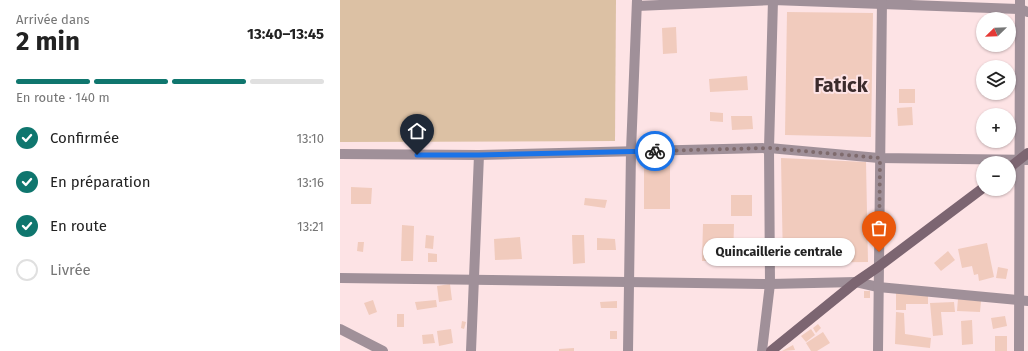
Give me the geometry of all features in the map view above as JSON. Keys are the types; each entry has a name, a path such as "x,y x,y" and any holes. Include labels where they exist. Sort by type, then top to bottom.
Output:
{"street":[{"path":"762,351 770,284 769,148 774,0"},
{"path":"628,351 630,151 637,3 774,0 1023,7 1025,158 1023,301 1019,351"},
{"path":"878,351 882,3"},
{"path":"340,154 479,155 769,148 880,158 1025,158"},
{"path":"471,351 479,155"},
{"path":"1016,164 1025,158"},
{"path":"771,351 856,282 976,193"},
{"path":"340,278 629,280 770,284 856,282 878,287 1023,301"},
{"path":"340,329 383,351"}],"shaded area":[{"path":"340,0 616,0 615,141 340,142"}],"building":[{"path":"787,12 873,13 871,137 785,135"},
{"path":"676,27 677,53 663,54 662,28"},
{"path":"747,76 748,90 710,92 709,79"},
{"path":"899,89 915,89 915,103 899,103"},
{"path":"912,107 913,125 898,126 897,108"},
{"path":"710,112 723,113 723,122 710,121"},
{"path":"731,116 752,116 753,129 732,130"},
{"path":"781,158 866,162 868,262 783,263"},
{"path":"644,160 670,160 670,209 644,209"},
{"path":"351,187 372,188 371,204 351,204"},
{"path":"731,195 752,195 752,216 731,216"},
{"path":"585,198 607,200 605,208 584,205"},
{"path":"703,224 734,224 733,261 702,261"},
{"path":"402,225 414,226 413,261 401,261"},
{"path":"426,235 434,236 433,249 425,248"},
{"path":"572,235 584,235 585,263 573,264"},
{"path":"520,237 522,259 495,260 494,239"},
{"path":"597,238 615,239 616,250 597,250"},
{"path":"358,242 364,242 363,252 357,251"},
{"path":"987,243 994,277 979,281 978,274 974,275 972,266 962,268 958,249"},
{"path":"948,251 955,260 941,271 934,263"},
{"path":"428,253 437,254 437,262 428,262"},
{"path":"998,267 1008,269 1006,279 996,278"},
{"path":"450,284 452,300 439,302 437,286"},
{"path":"864,291 870,291 870,298 864,298"},
{"path":"896,293 928,293 928,304 906,304 906,310 896,310"},
{"path":"958,299 981,301 980,312 957,311"},
{"path":"373,300 377,312 369,315 364,303"},
{"path":"436,300 437,307 417,310 415,302"},
{"path":"617,301 617,308 601,308 600,302"},
{"path":"954,302 955,312 941,312 943,335 933,336 930,303"},
{"path":"896,312 904,313 905,334 931,338 930,348 895,344"},
{"path":"397,314 404,314 404,327 397,327"},
{"path":"1005,316 1007,326 993,329 991,318"},
{"path":"972,320 973,344 962,345 961,321"},
{"path":"462,321 466,322 464,329 461,328"},
{"path":"818,324 821,328 816,333 813,328"},
{"path":"451,329 453,343 439,346 437,331"},
{"path":"811,329 815,335 806,342 801,336"},
{"path":"610,331 617,331 617,339 610,339"},
{"path":"823,332 830,343 817,351 811,351 806,343"},
{"path":"433,334 435,343 423,344 422,335"},
{"path":"995,336 1007,336 1007,351 995,351"},
{"path":"793,345 795,350 782,351"},
{"path":"574,348 574,351 559,351 559,349"}],"way so far":[{"path":"655,151 769,148 880,158 879,252"}],"place":[{"name":"Quincaillerie centrale","path":"879,252"}],"district":[{"name":"Fatick","path":"841,85"}],"route":[{"path":"417,155 655,151"}]}
